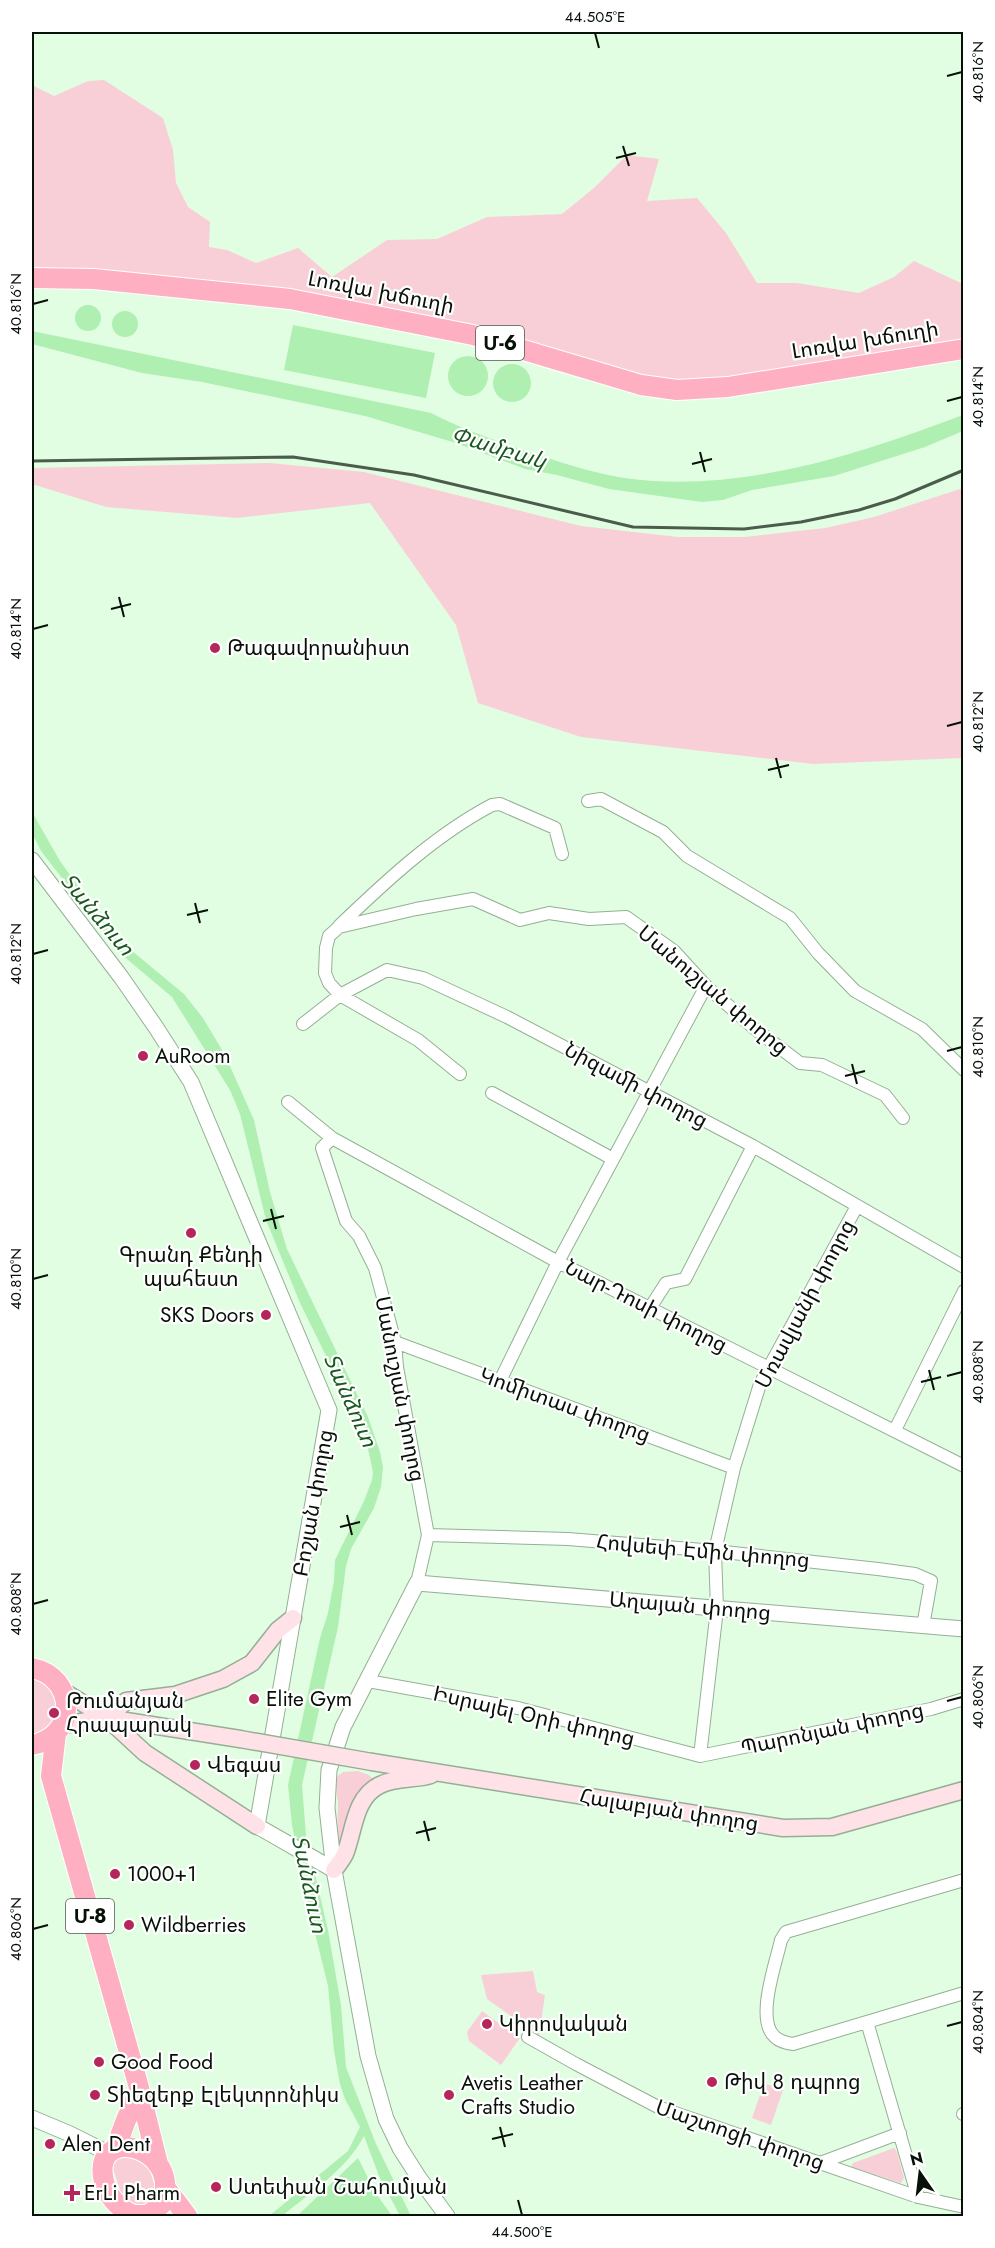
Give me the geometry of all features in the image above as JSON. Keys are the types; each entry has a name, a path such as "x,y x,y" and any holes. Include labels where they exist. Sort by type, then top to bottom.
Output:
{"highway":[{"name":"Լոռվա խճուղի","path":"32,278 94,279 290,298 473,335 641,385 677,390 728,387 963,349"},
{"path":"32,1745 42,1742 59,1729 66,1705 63,1690 51,1675 34,1667"},
{"name":"Մ-8","path":"51,1776 59,1729"},
{"name":"Մ-8","path":"32,1753 51,1776 158,2164"},
{"path":"112,2150 136,2148 149,2155 158,2164 163,2174 165,2187 161,2205 156,2211 148,2215 127,2214 111,2195 105,2183 104,2168 112,2150 139,2092"},
{"path":"165,2187 187,2217"}],"main road":[{"path":"59,1729 107,1718 126,1701 175,1695 223,1678 252,1663 278,1630 293,1618"},
{"path":"63,1690 107,1718 145,1753 257,1826"},
{"name":"Հալաբյան փողոց","path":"107,1718 783,1828 832,1827 963,1790"},
{"path":"334,1870 344,1855 358,1812 372,1790 386,1783 441,1773"}],"street":[{"path":"588,801 601,799 663,832 687,856 790,918 818,953 855,991 922,1029 963,1070"},
{"path":"460,1074 418,1040 340,994 329,983 324,962 329,936 370,896 434,843 492,806 500,804 555,828 562,854"},
{"name":"Բոշյան փողոց","path":"32,860 121,977 191,1082 329,1410 257,1826"},
{"name":"Մանուշյան փողոց","path":"339,927 416,909 473,899 520,920 549,913 589,919 626,917 674,951 706,986 754,1028 800,1063 822,1065 885,1095 903,1118"},
{"name":"Նիզամի փողոց","path":"303,1024 340,994 387,970 423,978 507,1017 753,1146 963,1268"},
{"path":"500,1381 558,1263 706,986"},
{"path":"492,1093 613,1159"},
{"path":"288,1102 332,1138"},
{"name":"Մանուշյան փողոց","path":"332,1138 322,1148 346,1221 359,1236 375,1268 395,1342 397,1367 428,1535 417,1583"},
{"name":"Նար-Դոսի փողոց","path":"332,1138 558,1263 963,1466"},
{"path":"650,1308 666,1283 685,1279 753,1146"},
{"name":"Մռավյանի փողոց","path":"700,1756 717,1609 715,1551 734,1468 760,1384 857,1206"},
{"path":"895,1431 963,1292"},
{"name":"Կոմիտաս փողոց","path":"395,1342 734,1468"},
{"name":"Հովսեփ Էմին փողոց","path":"428,1535 568,1539 715,1551 824,1562 924,1577 931,1581 923,1626"},
{"path":"417,1583 343,1727 329,1770 327,1808 334,1870 368,2056 386,2119 400,2148 447,2217"},
{"name":"Աղայան փողոց","path":"417,1583 963,1629"},
{"name":"Իսրայել Օրի փողոց","path":"368,1681 518,1708 700,1756"},
{"name":"Պարոնյան փողոց","path":"700,1756 931,1709 963,1699"},
{"path":"257,1826 334,1870"},
{"path":"963,1880 786,1932 781,1940 765,2009 768,2027 773,2036 780,2041 793,2044 963,1993"},
{"path":"867,2022 918,2197"},
{"name":"Մաշտոցի փողոց","path":"528,2037 658,2107 918,2197 963,2207"},
{"path":"32,2118 112,2150"},
{"path":"820,2163 900,2133"}],"shaded area":[{"path":"104,80 163,118 173,150 176,183 188,207 210,222 209,247 227,250 256,263 298,248 332,277 387,240 437,239 487,217 562,214 594,188 627,155 659,159 647,201 697,198 726,233 757,283 797,283 859,293 894,277 914,261 963,284 963,343 806,369 679,383 646,378 463,324 32,271 32,85 54,96 88,81"},
{"path":"270,463 364,472 581,526 678,537 745,537 825,528 874,517 963,488 963,758 813,764 581,737 478,703 456,625 370,503 237,518 106,507 32,484 32,468"},
{"path":"32,1679 42,1683 50,1690 56,1708 50,1725 32,1734"},
{"path":"358,1771 369,1775 375,1782 342,1844 337,1838 338,1804 335,1778 343,1772"},
{"path":"533,1971 537,1992 545,1995 539,2036 487,1999 481,1975"},
{"path":"482,2011 520,2038 501,2065 469,2041 467,2032"},
{"path":"764,2083 783,2090 771,2125 752,2118"},
{"path":"894,2148 904,2178 901,2183 851,2167 853,2163"},
{"path":"121,2151 148,2164 158,2198 141,2209 123,2199 112,2166"}],"water":[{"path":"88,305 97,309 101,318 97,327 88,331 79,327 75,318 79,309"},
{"path":"125,311 134,315 138,324 134,333 125,337 116,333 112,324 116,315"},
{"path":"293,325 435,353 426,398 284,370"},
{"name":"Փամբակ","path":"32,331 431,413 485,437 555,460 596,472 639,480 693,481 772,473 850,454 963,415 963,431 925,447 834,476 752,490 723,500 702,502 609,489 525,469 456,443 365,416 202,382 142,373 32,344"},
{"path":"468,356 476,357 482,362 487,368 487,384 482,390 476,395 468,396 460,395 454,390 449,384 448,376 449,368 454,362 460,357"},
{"path":"512,364 526,369 531,383 526,397 512,402 498,397 493,383 498,369"},
{"name":"Տանձուտ","path":"32,812 60,861 114,936 184,994 203,1018 225,1055 254,1120 270,1192 287,1249 368,1417 380,1452 383,1467 381,1487 374,1508 351,1549 346,1566 338,1627 302,1785 306,1836 328,1930 341,2005 346,2067 376,2144 411,2216 400,2216 379,2176 364,2136 348,2159 327,2180 282,2216 269,2216 348,2151 360,2127 340,2084 334,2051 328,1986 292,1825 288,1785 320,1638 328,1613 335,1560 372,1480 373,1472 365,1435 300,1303 266,1220 240,1114 230,1090 172,997 121,954 41,851 32,833"},
{"path":"358,2158 375,2192 392,2216 297,2216"}],"railway":[{"path":"32,461 293,457 414,475 633,527 744,529 801,522 859,510 895,499 964,470"}],"place":[{"name":"Թագավորանիստ","path":"215,648"},
{"name":"AuRoom","path":"143,1056"},
{"name":"Գրանդ Քենդի պահեստ","path":"191,1233"},
{"name":"SKS Doors","path":"266,1315"},
{"name":"Elite Gym","path":"254,1699"},
{"name":"Թումանյան Հրապարակ","path":"54,1713"},
{"name":"Վեգաս","path":"195,1765"},
{"name":"1000+1","path":"115,1874"},
{"name":"Wildberries","path":"129,1925"},
{"name":"Կիրովական","path":"487,2024"},
{"name":"Good Food","path":"99,2062"},
{"name":"Թիվ 8 դպրոց","path":"712,2082"},
{"name":"Տիեզերք Էլեկտրոնիկս","path":"95,2095"},
{"name":"Avetis Leather Crafts Studio","path":"449,2095"},
{"name":"Alen Dent","path":"50,2144"},
{"name":"Ստեփան Շահումյան","path":"216,2187"},
{"name":"ErLi Pharm","path":"72,2193"}]}
